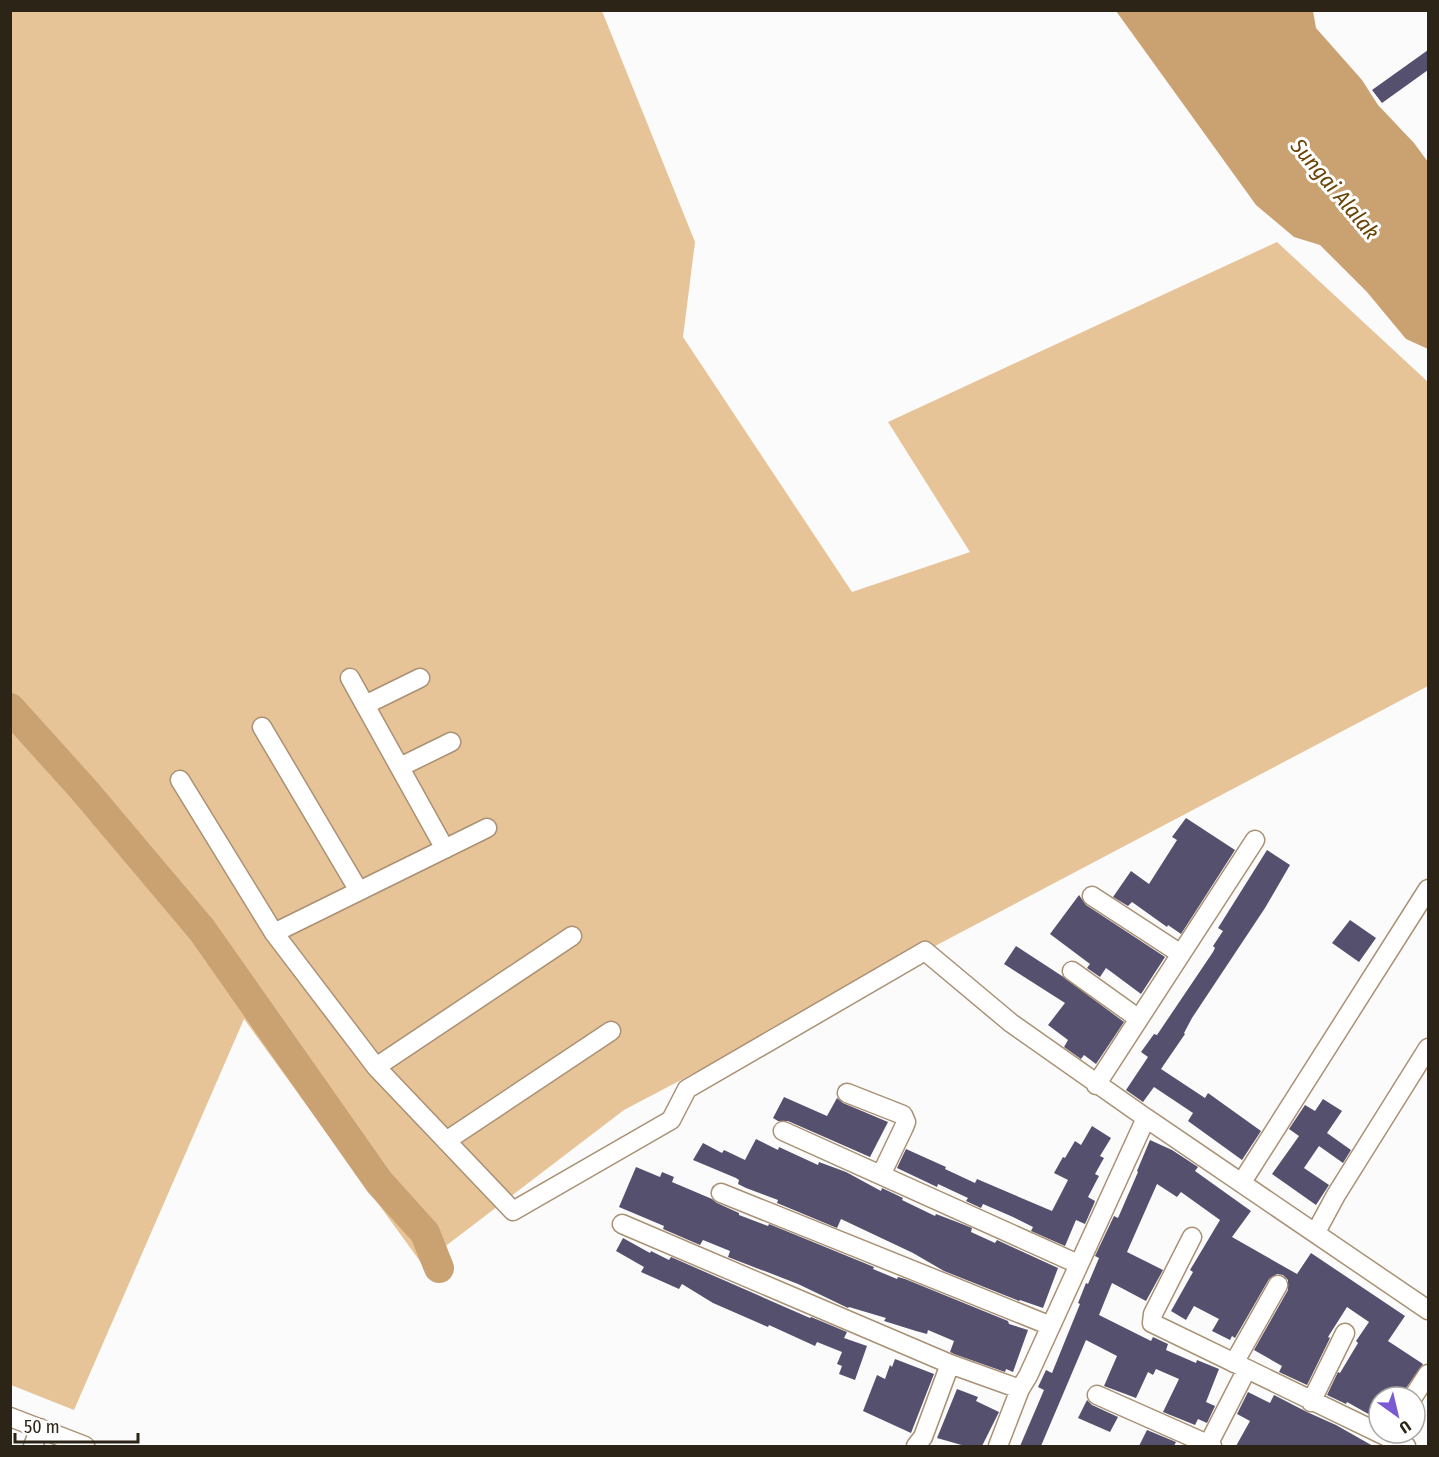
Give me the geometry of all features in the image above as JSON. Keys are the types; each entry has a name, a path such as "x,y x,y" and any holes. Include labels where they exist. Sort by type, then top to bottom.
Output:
{"street":[{"path":"350,678 445,849"},
{"path":"365,705 420,678"},
{"path":"262,727 359,891"},
{"path":"400,767 451,742"},
{"path":"180,780 274,933 376,1067 513,1211 671,1120 687,1089 925,951 1011,1023 1096,1085 1428,1310"},
{"path":"274,933 487,828"},
{"path":"1096,1085 1255,840"},
{"path":"1242,1182 1428,889"},
{"path":"1092,896 1181,954"},
{"path":"376,1067 572,936"},
{"path":"1072,970 1139,1019"},
{"path":"446,1141 611,1030"},
{"path":"1316,1232 1428,1048"},
{"path":"847,1093 903,1115 906,1122 881,1175"},
{"path":"998,1446 1020,1389 1146,1118"},
{"path":"783,1131 1078,1264"},
{"path":"721,1193 1051,1326"},
{"path":"622,1224 950,1364 1020,1389"},
{"path":"1192,1237 1153,1314 1152,1323 1367,1430"},
{"path":"1097,1395 1210,1445 1241,1366 1278,1285"},
{"path":"1311,1402 1345,1333"},
{"path":"916,1446 923,1437 950,1364"},
{"path":"10,1417 85,1446"},
{"path":"33,1446 40,1428"}],"shaded area":[{"path":"10,11 602,11 695,242 683,337 852,592 970,552 888,422 1277,242 1428,382 1428,686 624,1110 422,1264 244,1019 74,1410 11,1385"}],"water":[{"name":"Sungai Alalak","path":"1116,11 1313,11 1316,28 1362,80 1378,105 1414,143 1428,162 1428,349 1406,339 1367,292 1320,245 1294,237 1256,205"}],"building":[{"path":"1428,50 1428,70 1382,103 1372,90"},
{"path":"1186,818 1235,850 1181,934 1132,902 1128,906 1113,897 1131,871 1149,884 1177,840 1172,837"},
{"path":"1267,850 1290,865 1265,908 1161,1069 1205,1098 1208,1093 1261,1131 1242,1160 1188,1121 1193,1113 1154,1087 1143,1102 1126,1090 1148,1057 1141,1052 1154,1034 1157,1035 1213,952 1215,948 1213,946 1223,931 1218,928"},
{"path":"1079,895 1086,905 1165,957 1141,994 1106,968 1100,977 1087,968 1090,964 1050,934"},
{"path":"1350,920 1376,938 1359,962 1332,943"},
{"path":"1016,946 1062,976 1124,1022 1096,1064 1084,1055 1081,1059 1064,1047 1068,1040 1048,1025 1065,1003 1004,964"},
{"path":"784,1097 827,1116 837,1098 843,1103 888,1122 870,1157 788,1121 778,1121 773,1118"},
{"path":"1323,1099 1342,1111 1327,1133 1351,1150 1343,1163 1319,1146 1304,1168 1329,1185 1316,1205 1272,1174 1299,1136 1289,1129 1305,1105 1315,1111"},
{"path":"1092,1126 1111,1138 1100,1156 1104,1158 1095,1174 1099,1176 1088,1197 1095,1201 1093,1206 1085,1224 1076,1220 1065,1246 1031,1231 1033,1227 1013,1217 983,1204 981,1208 966,1201 968,1198 938,1184 937,1187 897,1168 906,1149 975,1183 977,1179 1052,1211 1068,1180 1054,1173 1075,1141 1081,1145"},
{"path":"756,1139 818,1165 819,1162 846,1172 881,1191 882,1188 903,1198 902,1200 935,1216 936,1214 972,1228 971,1232 995,1243 997,1240 1058,1268 1043,1308 1019,1301 944,1271 913,1253 841,1219 837,1228 777,1203 778,1200 738,1184 739,1180 736,1178 693,1160 703,1143 722,1153 724,1150 745,1160"},
{"path":"1150,1140 1172,1150 1198,1167 1195,1171 1251,1211 1232,1237 1297,1274 1311,1253 1405,1316 1388,1341 1423,1364 1408,1385 1367,1385 1367,1413 1347,1402 1346,1404 1327,1395 1338,1372 1340,1373 1358,1343 1356,1341 1369,1322 1347,1307 1328,1337 1330,1338 1307,1385 1279,1372 1282,1366 1254,1350 1288,1290 1288,1280 1283,1275 1277,1274 1269,1279 1235,1338 1232,1336 1230,1340 1212,1331 1219,1319 1194,1306 1186,1320 1171,1311 1193,1272 1190,1270 1220,1220 1181,1192 1177,1197 1157,1184 1127,1252 1163,1270 1146,1301 1112,1283 1099,1315 1151,1341 1153,1337 1168,1344 1166,1350 1196,1363 1197,1360 1219,1369 1206,1402 1215,1406 1207,1423 1198,1419 1195,1425 1163,1412 1179,1379 1156,1369 1153,1375 1148,1372 1136,1398 1104,1386 1117,1356 1086,1340 1041,1446 1020,1446 1044,1390 1038,1387 1046,1370 1052,1373 1080,1304 1078,1303 1086,1283 1088,1284 1099,1258 1095,1256 1114,1216 1118,1218"},
{"path":"636,1167 660,1177 662,1172 674,1177 672,1182 712,1199 739,1215 768,1226 769,1224 874,1267 873,1269 897,1279 898,1277 905,1279 1028,1330 1013,1372 1006,1369 1005,1372 954,1354 950,1352 954,1341 928,1330 927,1334 916,1331 884,1321 886,1318 848,1308 798,1284 728,1257 730,1251 703,1240 700,1245 663,1229 664,1226 619,1207"},
{"path":"623,1238 650,1253 651,1251 669,1260 671,1257 847,1332 844,1338 867,1346 855,1380 839,1374 842,1366 837,1364 842,1352 817,1342 815,1346 713,1303 682,1284 679,1289 641,1272 644,1267 616,1251"},
{"path":"895,1359 934,1374 911,1433 863,1411 877,1375 885,1379"},
{"path":"957,1389 978,1397 976,1401 999,1412 982,1446 965,1446 937,1438"},
{"path":"1248,1392 1270,1403 1274,1395 1336,1425 1367,1443 1367,1445 1373,1446 1236,1446 1250,1421 1237,1414"},
{"path":"1087,1400 1092,1405 1118,1417 1110,1432 1078,1418"},
{"path":"1147,1430 1176,1442 1174,1446 1139,1446"}],"waterway":[{"path":"10,708 84,790 202,930 379,1182 425,1233 439,1268"}]}
